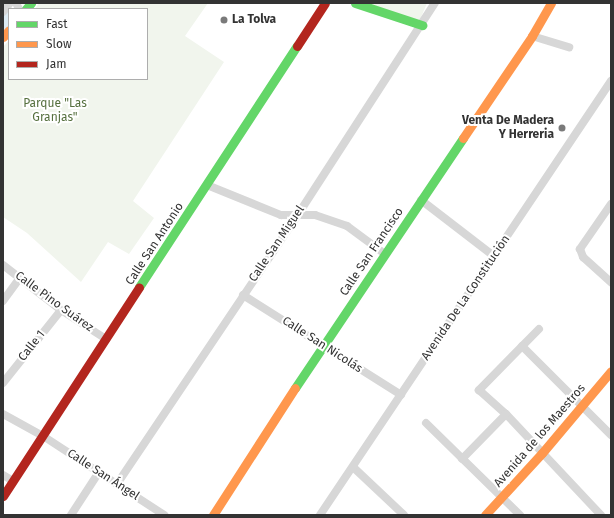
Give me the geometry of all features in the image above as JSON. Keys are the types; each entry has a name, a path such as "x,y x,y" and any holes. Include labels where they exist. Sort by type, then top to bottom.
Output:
{"street":[{"path":"3,12 10,3"},
{"name":"Calle San Antonio","path":"3,496 326,3"},
{"path":"355,3 422,25"},
{"name":"Calle San Miguel","path":"117,484 297,216 435,3"},
{"name":"Calle San Francisco","path":"213,515 323,346 532,36 551,3"},
{"path":"532,36 569,47"},
{"name":"Avenida De La Constitución","path":"320,515 610,85"},
{"path":"207,185 281,215 315,215 347,226 386,254"},
{"path":"421,200 495,257"},
{"path":"611,204 581,245 580,253 611,282"},
{"name":"Calle Pino Suárez","path":"3,265 61,310 106,339"},
{"path":"3,301 20,278"},
{"name":"Calle San Nicolás","path":"243,295 401,395"},
{"name":"Calle 1","path":"3,383 61,310"},
{"path":"539,329 479,390 506,414 601,515"},
{"path":"522,346 611,435"},
{"name":"Avenida de los Maestros","path":"485,515 542,453 611,371"},
{"name":"Calle San Ángel","path":"3,414 43,436 99,472 153,512 164,515"},
{"path":"462,459 506,414"},
{"path":"426,423 520,515"},
{"path":"352,467 404,515"},
{"path":"71,515 99,472"},
{"path":"3,475 13,481"}],"green space":[{"name":"Parque \"Las Granjas\"","path":"39,3 208,3 185,36 224,62 133,201 154,218 129,254 108,242 81,282 27,233 3,217 3,47 8,41 8,80 148,80 148,8 36,8"},
{"path":"356,3 427,3 419,22"}],"waterway":[{"path":"3,23 8,16"}],"traffic: fast":[{"path":"27,8 31,3"},
{"path":"355,3 422,25"},
{"path":"139,287 297,46"},
{"path":"295,388 463,138"}],"traffic: slow":[{"path":"463,138 532,36 551,3"},
{"path":"3,37 8,31"},
{"path":"485,515 542,453 611,371"},
{"path":"213,515 295,388"}],"traffic: jam":[{"path":"297,46 325,3"},
{"path":"3,496 139,287"}],"place":[{"name":"La Tolva","path":"224,20"},
{"name":"Venta De Madera Y Herreria","path":"562,128"}]}
